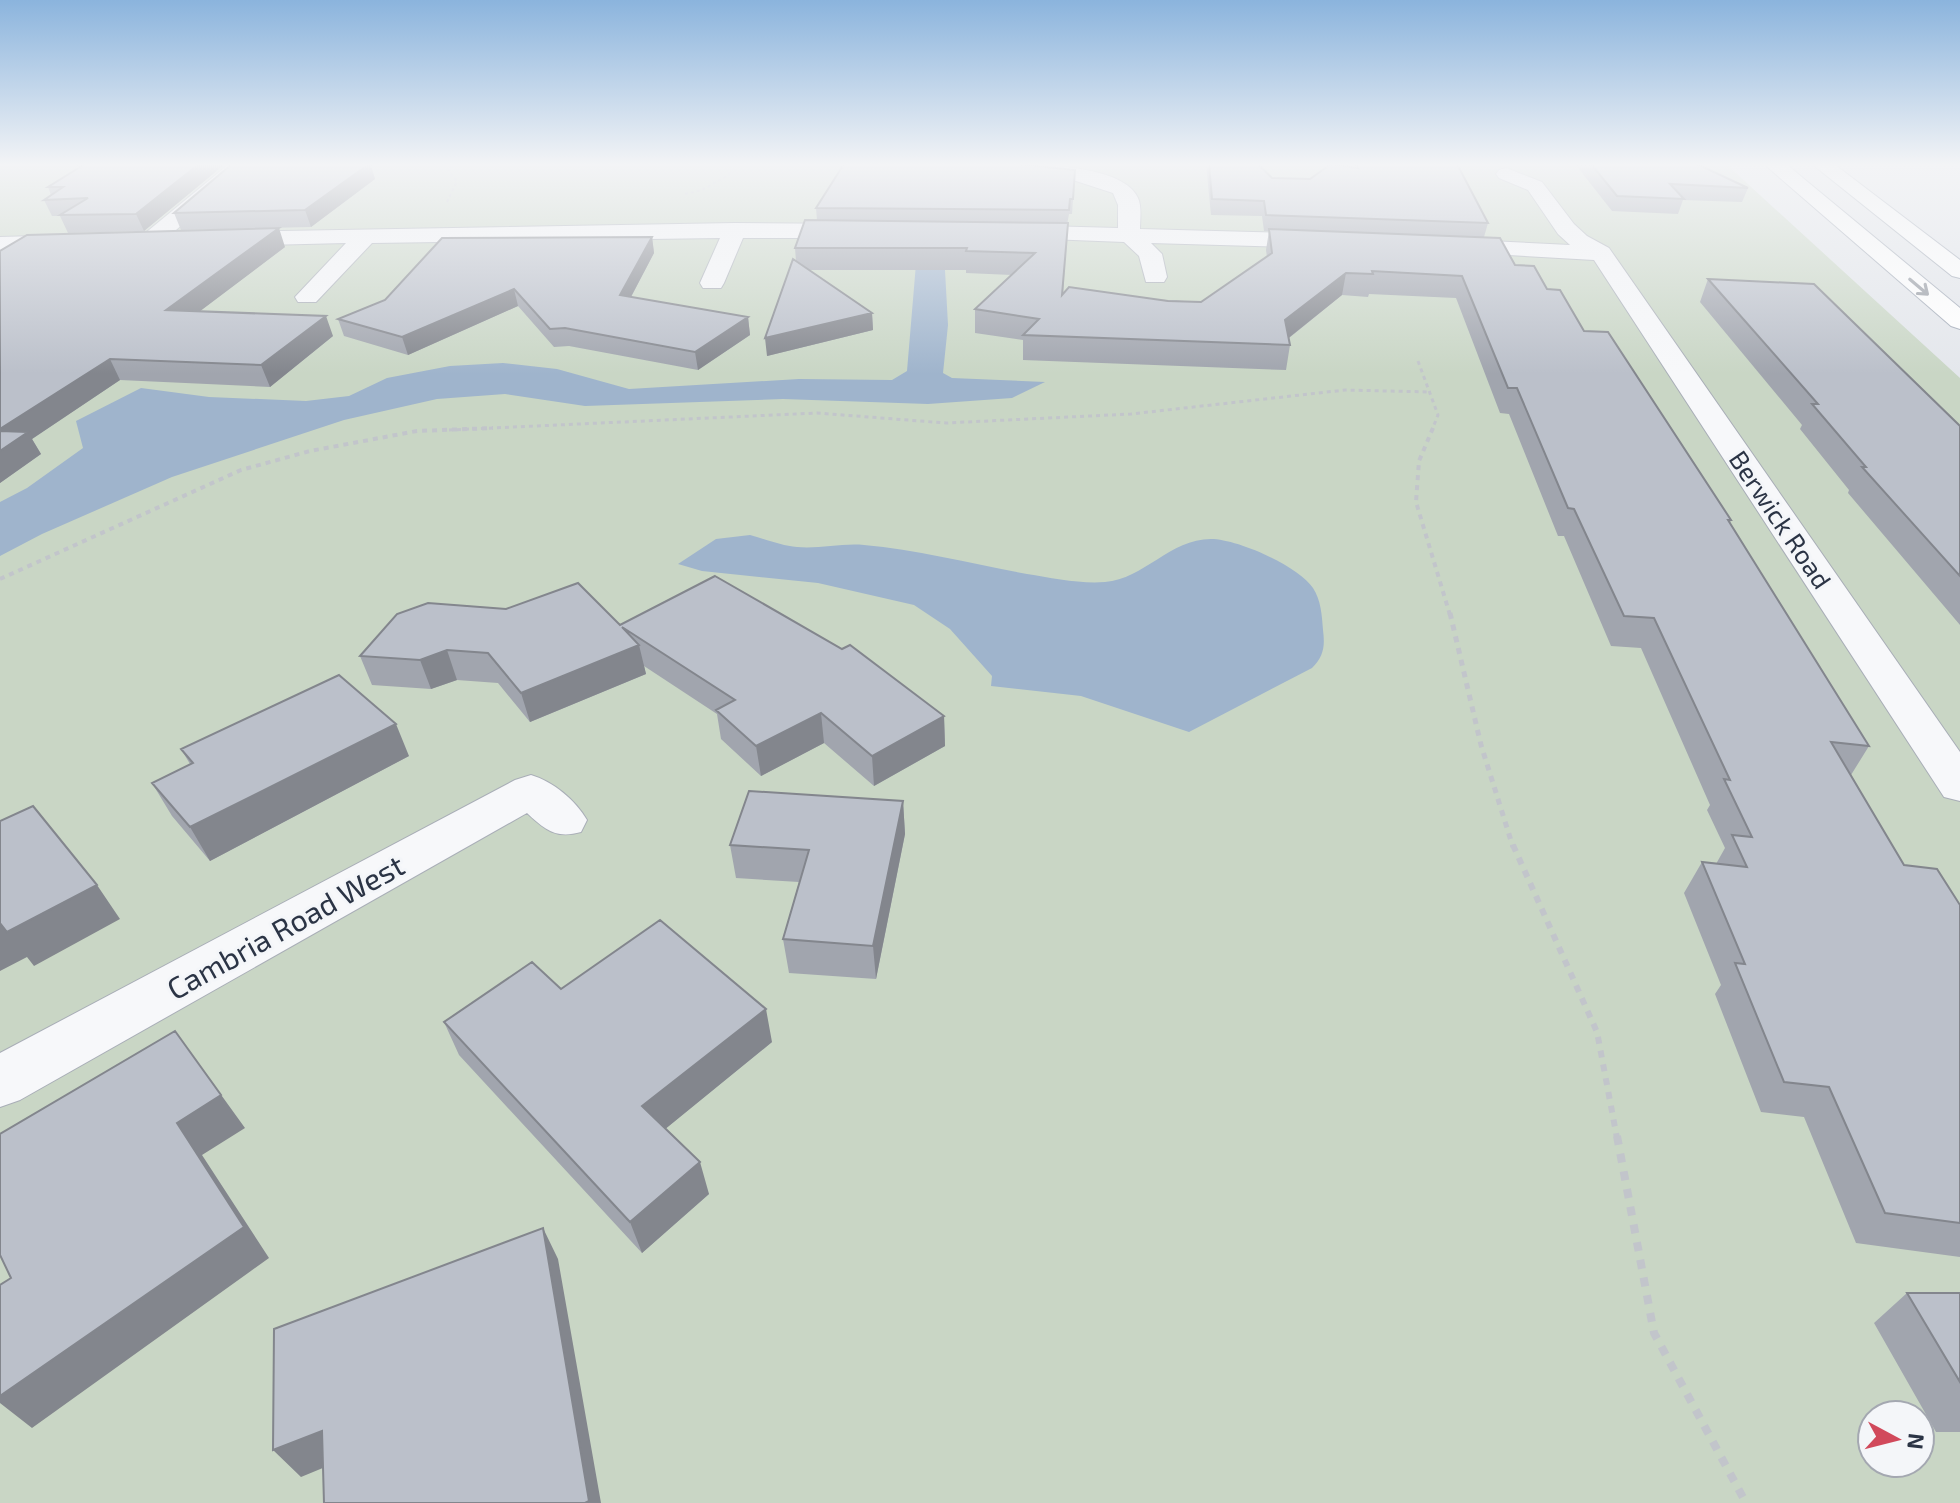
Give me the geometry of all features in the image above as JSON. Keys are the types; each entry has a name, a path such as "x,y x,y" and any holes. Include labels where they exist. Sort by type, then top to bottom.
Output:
{"main road":[{"path":"1857,234 1960,321"},
{"path":"1912,234 1960,271"}],"street":[{"path":"151,234 144,240 480,234"},
{"path":"712,283 733,234"},
{"path":"1129,234 1150,254 1155,277"},
{"path":"1133,234 1347,242"},
{"path":"1572,234 1601,253"},
{"path":"307,297 366,236"},
{"path":"0,244 91,242"},
{"path":"1427,245 1601,253"},
{"name":"Berwick Road","path":"1601,253 1960,786"},
{"name":"Cambria Road West","path":"0,1082 531,791 564,820"}],"path":[{"path":"1418,361 1438,415 1419,461 1416,502 1449,609 1481,745 1516,855 1597,1032 1654,1333 1746,1503"},
{"path":"0,579 241,470 310,451 417,431 817,413 946,423 1131,414 1345,390 1431,392"}],"green space":[{"path":"0,234 1803,234 1960,378 1960,1503 0,1503"}],"water":[{"path":"917,252 944,252 948,325 943,373 952,378 1045,382 1012,398 928,404 783,399 585,406 505,394 437,399 344,420 172,477 42,534 0,556 0,502 27,488 83,448 76,421 141,388 209,397 306,401 349,396 387,378 450,366 503,363 557,369 629,389 799,379 892,380 907,371"},
{"path":"750,535 797,547 884,547 1046,577 1095,582 1132,574 1183,545 1222,540 1266,555 1306,580 1316,593 1322,614 1323,650 1312,668 1189,732 1081,696 991,686 992,676 950,629 914,605 818,583 702,571 678,564 716,539"}],"building":[{"path":"271,234 166,310 326,316 261,365 110,359 0,429 0,251 27,235"},
{"path":"800,234 1067,234 1062,295 1069,287 1168,301 1201,302 1272,253 1270,234 1500,238 1515,265 1534,266 1547,289 1560,290 1584,331 1608,332 1731,520 1728,520 1869,746 1831,742 1904,865 1937,869 1960,905 1960,1223 1885,1213 1829,1087 1784,1082 1735,963 1745,964 1702,862 1747,867 1732,835 1752,837 1724,779 1730,780 1654,618 1624,616 1574,509 1568,508 1517,388 1508,388 1462,276 1372,271 1373,274 1346,273 1285,320 1290,345 1023,335 1039,319 975,309 1035,253 966,251 967,248 795,248"},
{"path":"652,237 620,295 748,317 695,352 565,328 550,329 514,289 402,337 338,319 385,300 442,238"},
{"path":"793,259 872,313 765,338"},
{"path":"1708,279 1814,284 1960,426 1960,576 1862,467 1866,467 1812,404 1818,404"},
{"path":"0,431 28,432 0,451"},
{"path":"715,576 842,649 850,645 944,716 872,756 821,713 756,746 716,710 735,700 622,627 639,645 521,693 488,653 447,650 420,660 360,656 397,614 428,603 506,609 578,583 620,625"},
{"path":"339,675 396,724 190,827 152,783 193,763 181,749"},
{"path":"749,791 903,801 873,946 783,939 809,850 730,845"},
{"path":"33,806 97,885 7,932 0,923 0,821"},
{"path":"660,920 766,1009 642,1106 700,1162 630,1222 444,1022 532,962 561,989"},
{"path":"175,1031 221,1095 177,1123 244,1227 0,1396 0,1285 11,1278 0,1255 0,1134"},
{"path":"543,1228 589,1501 324,1503 322,1431 273,1450 274,1329"},
{"path":"1907,1293 1960,1293 1960,1382"}]}
